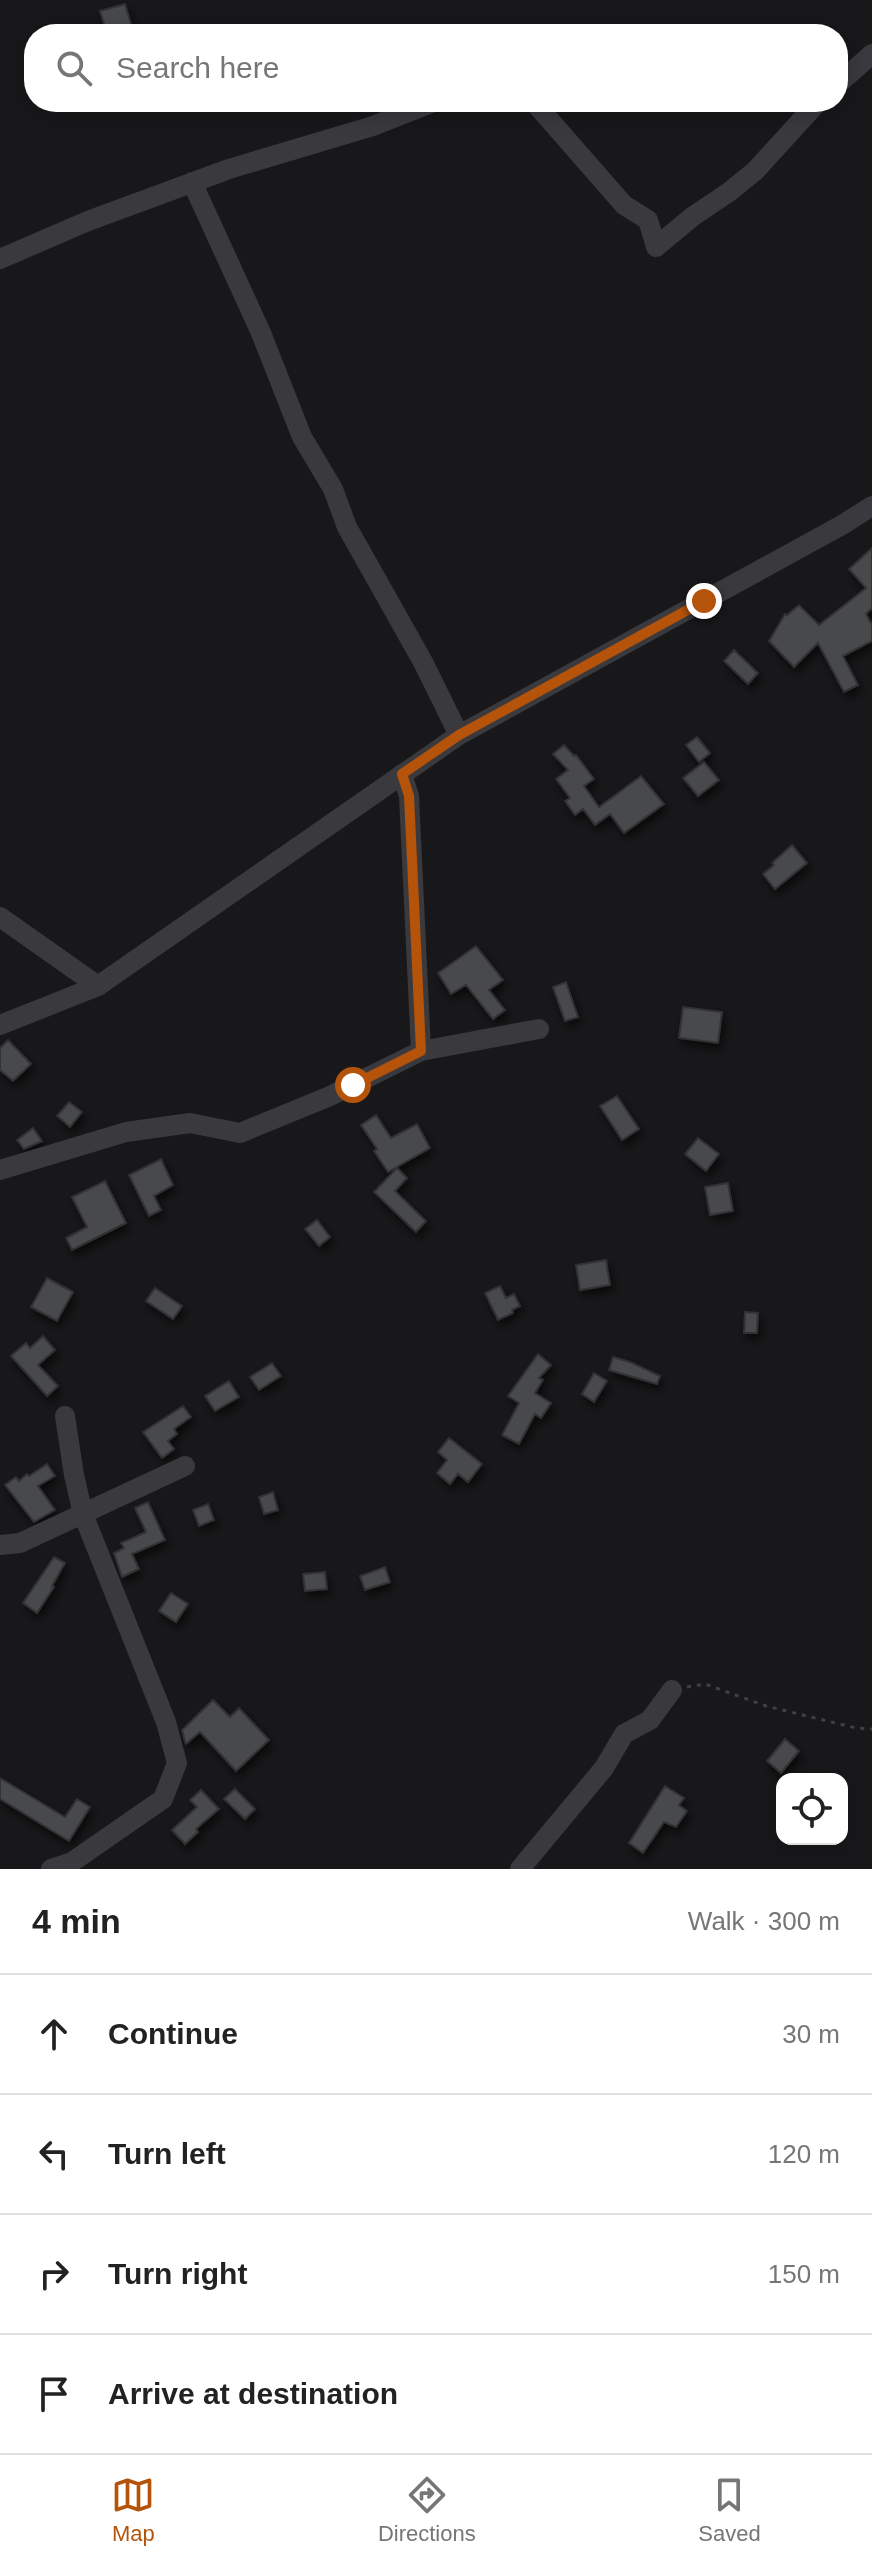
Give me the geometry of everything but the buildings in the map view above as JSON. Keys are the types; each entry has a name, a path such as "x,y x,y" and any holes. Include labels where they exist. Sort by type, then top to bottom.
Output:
{"street":[{"path":"848,75 872,54"},
{"path":"0,259 88,221 192,182 409,112"},
{"path":"543,112 624,205 648,220 656,247 755,171 809,112"},
{"path":"192,182 261,333 302,437 333,489 347,527 423,662 459,735"},
{"path":"0,1025 98,986 459,735 872,506"},
{"path":"402,774 409,796 421,1051"},
{"path":"0,917 98,986"},
{"path":"0,1170 126,1132 190,1123 240,1133 330,1096 421,1051 539,1029"},
{"path":"51,1869 72,1862 163,1799 177,1763 166,1722 83,1514 65,1416"},
{"path":"0,1545 20,1543 185,1466"},
{"path":"520,1869 604,1768 624,1734 650,1720 672,1690"}],"path":[{"path":"672,1690 705,1684 766,1706 856,1728 872,1729"}],"route":[{"path":"353,1085 421,1051 409,796 402,774 459,735 704,601"}]}
